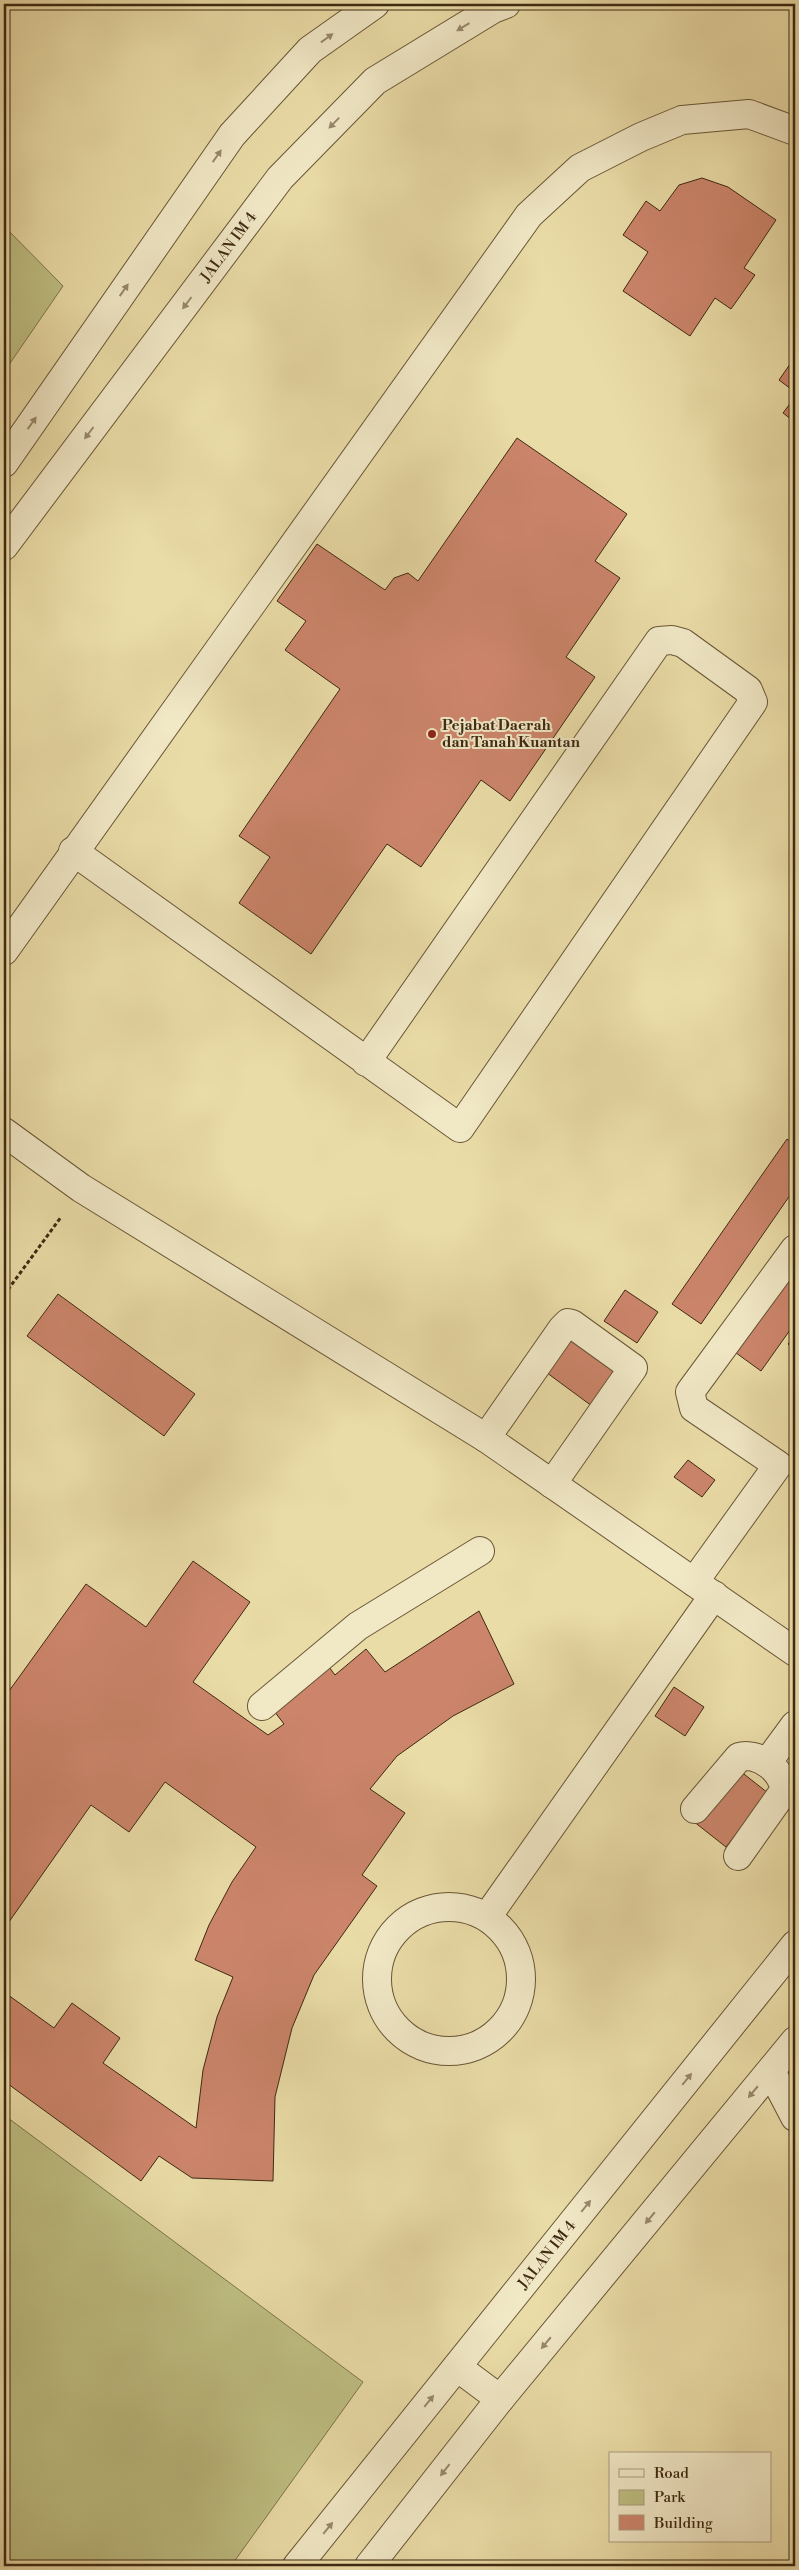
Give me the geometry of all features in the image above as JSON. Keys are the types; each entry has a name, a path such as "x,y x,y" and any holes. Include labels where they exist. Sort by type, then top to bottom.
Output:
{"street":[{"path":"4,463 232,135 310,50 374,4"},
{"name":"JALAN IM 4","path":"4,546 280,178 375,81 493,9 506,4"},
{"path":"4,951 73,851 528,215 580,168 641,136 682,120 749,114 795,131"},
{"path":"73,851 366,1062 460,1128 753,702 748,690 683,643 672,640 659,641 366,1062"},
{"path":"4,1132 82,1188 486,1438 795,1652"},
{"path":"487,1917 704,1589 787,1471 694,1408 690,1392 795,1249"},
{"path":"486,1438 562,1328 568,1323 572,1324 633,1368 552,1484"},
{"path":"262,1706 358,1626 480,1551"},
{"path":"767,1764 795,1725"},
{"path":"695,1809 739,1757 751,1755 767,1764 784,1782 784,1790 738,1856"},
{"path":"440,1907 462,1908 487,1917 498,1926 511,1942 519,1961 521,1981 518,2002 508,2020 494,2036 476,2046 456,2052 436,2051 416,2044 399,2033 386,2017 378,1998 377,1970 380,1957 389,1939 403,1923 421,1912 440,1907"},
{"name":"JALAN IM 4","path":"297,2566 795,1945"},
{"path":"369,2566 500,2398 795,2041"},
{"path":"771,2071 795,2117"},
{"path":"457,2367 500,2398"}],"path":[{"path":"4,1295 82,1188"}],"green space":[{"path":"4,226 63,286 4,372"},
{"path":"4,2115 363,2382 231,2566 4,2566"}],"building":[{"path":"702,178 728,187 776,220 744,268 755,275 731,309 715,298 690,336 623,291 648,252 623,235 646,201 660,211 679,185"},
{"path":"795,357 795,392 779,380"},
{"path":"795,397 795,422 783,413"},
{"name":"Pejabat Daerah dan Tanah Kuantan","path":"517,438 627,514 595,561 620,578 566,657 595,677 510,801 481,780 421,867 387,844 311,954 239,903 270,857 239,836 340,689 285,650 306,621 277,601 317,544 385,590 394,578 408,573 418,581"},
{"path":"787,1139 795,1145 795,1188 701,1324 672,1304"},
{"path":"795,1261 795,1323 761,1371 732,1350"},
{"path":"625,1290 658,1312 637,1343 604,1321"},
{"path":"58,1294 195,1394 164,1436 27,1336"},
{"path":"564,1332 626,1377 600,1412 539,1367"},
{"path":"795,1335 795,1349 788,1344"},
{"path":"688,1460 715,1480 702,1497 674,1477"},
{"path":"193,1561 250,1602 193,1682 268,1735 284,1724 271,1707 326,1663 335,1675 366,1649 385,1672 479,1611 514,1684 453,1716 397,1756 370,1789 405,1813 362,1875 377,1886 314,1975 292,2028 275,2097 273,2181 192,2178 159,2156 141,2181 4,2081 4,1992 54,2028 72,2003 120,2038 103,2063 196,2128 203,2070 217,2017 233,1977 195,1960 209,1925 232,1882 256,1847 165,1782 129,1832 91,1805 4,1929 4,1698 86,1584 146,1627"},
{"path":"674,1687 704,1707 685,1736 655,1716"},
{"path":"735,1767 768,1793 726,1847 693,1821"}],"place":[{"name":"Pejabat Daerah dan Tanah Kuantan","path":"432,734"}]}
